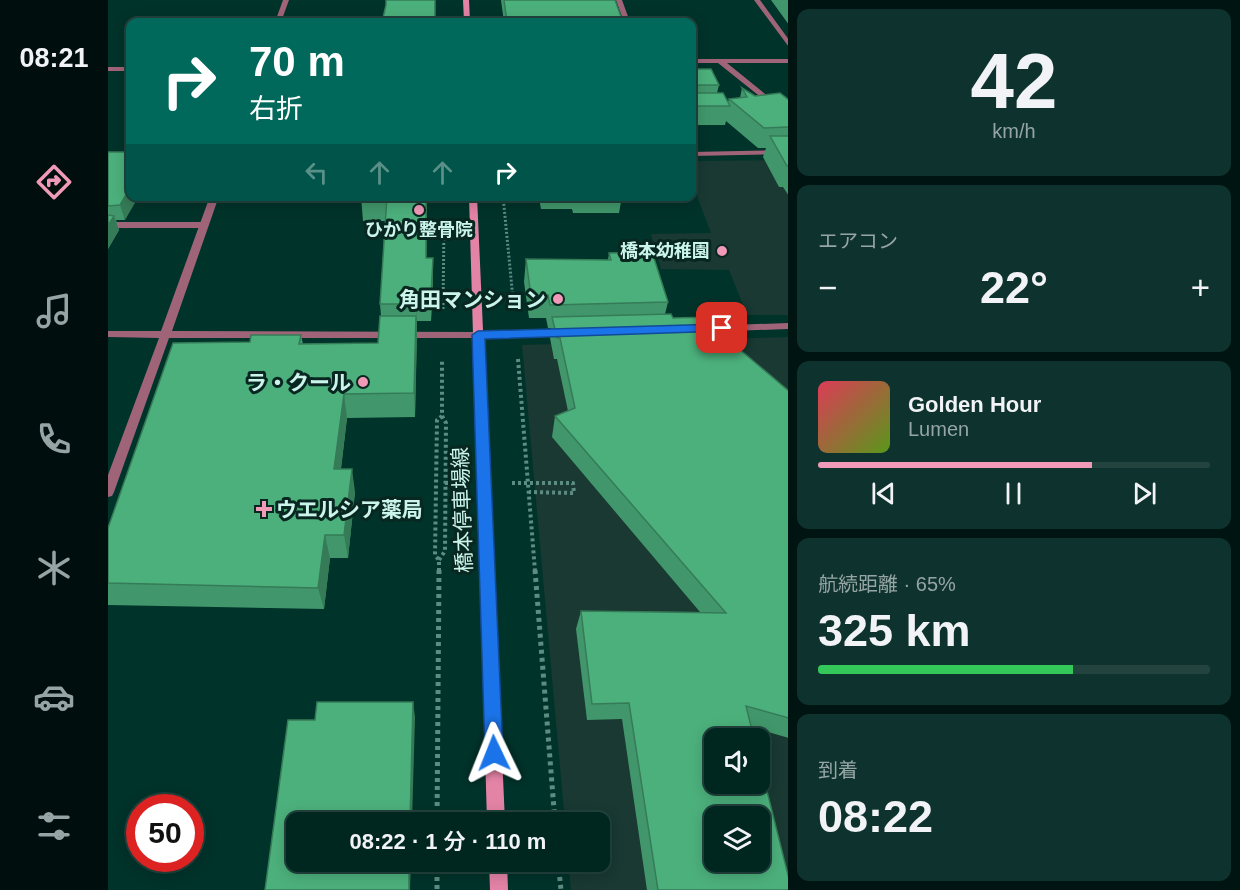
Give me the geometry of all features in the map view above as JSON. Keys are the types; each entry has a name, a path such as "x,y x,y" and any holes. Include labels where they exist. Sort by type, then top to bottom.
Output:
{"main road":[{"path":"466,0 467,18"},
{"name":"橋本停車場線","path":"473,201 496,812"},
{"path":"498,872 499,890"}],"street":[{"path":"279,18 285,0"},
{"path":"619,0 626,18"},
{"path":"757,0 788,44"},
{"path":"696,61 788,61"},
{"path":"720,61 775,107"},
{"path":"108,69 126,69"},
{"path":"696,154 788,152"},
{"path":"108,492 212,201"},
{"path":"108,225 204,225"},
{"path":"696,329 788,326"},
{"path":"108,334 478,335 580,332"}],"path":[{"path":"503,201 554,812"},
{"path":"437,812 439,560 445,551 446,423 442,416 444,220"},
{"path":"439,560 435,555 437,420 442,416"},
{"path":"529,492 574,493 573,483 539,483"},
{"path":"437,872 437,890"},
{"path":"559,872 561,890"}],"shaded area":[{"name":"橋本幼稚園","path":"788,160 788,315 747,315 729,270 661,269 651,234 711,233 696,194 696,161"},
{"path":"788,337 788,890 571,890 569,872 610,872 610,812 564,812 522,345"}],"building":[{"path":"386,0 435,0 435,18 383,18"},
{"path":"504,0 615,0 622,18 506,18"},
{"path":"696,69 711,69 719,85 696,85"},
{"path":"742,88 755,96 780,93 788,99 788,127 764,128 729,99 747,97"},
{"path":"696,93 723,93 730,106 696,106"},
{"path":"770,136 788,136 787,166"},
{"path":"108,152 126,152 126,195 120,205 108,206"},
{"path":"387,201 426,201 426,258 433,258 431,295 416,295 416,304 380,304"},
{"path":"108,215 114,216 108,225"},
{"path":"652,252 668,302 550,305 548,295 531,296 526,259 611,260 609,253"},
{"path":"671,314 673,318 713,317 719,332 788,390 788,718 746,706 752,728 704,728 704,794 768,794 788,875 788,890 658,890 629,703 592,704 581,611 726,613 555,416 575,408 560,338 557,338 552,317"},
{"path":"380,316 416,316 414,393 344,394 334,469 352,469 344,535 325,535 318,588 108,583 108,528 173,343 250,342 251,335 301,335 299,344 378,343"},
{"path":"317,702 413,702 410,812 286,812 286,872 409,872 409,890 265,890 288,720 315,720"}],"place":[{"name":"ひかり整骨院","path":"419,210"},
{"name":"橋本幼稚園","path":"722,251"},
{"name":"角田マンション","path":"558,299"},
{"name":"ラ・クール","path":"363,382"},
{"name":"ウエルシア薬局","path":"264,509"}],"route":[{"path":"494,753 478,335 722,328"}]}
